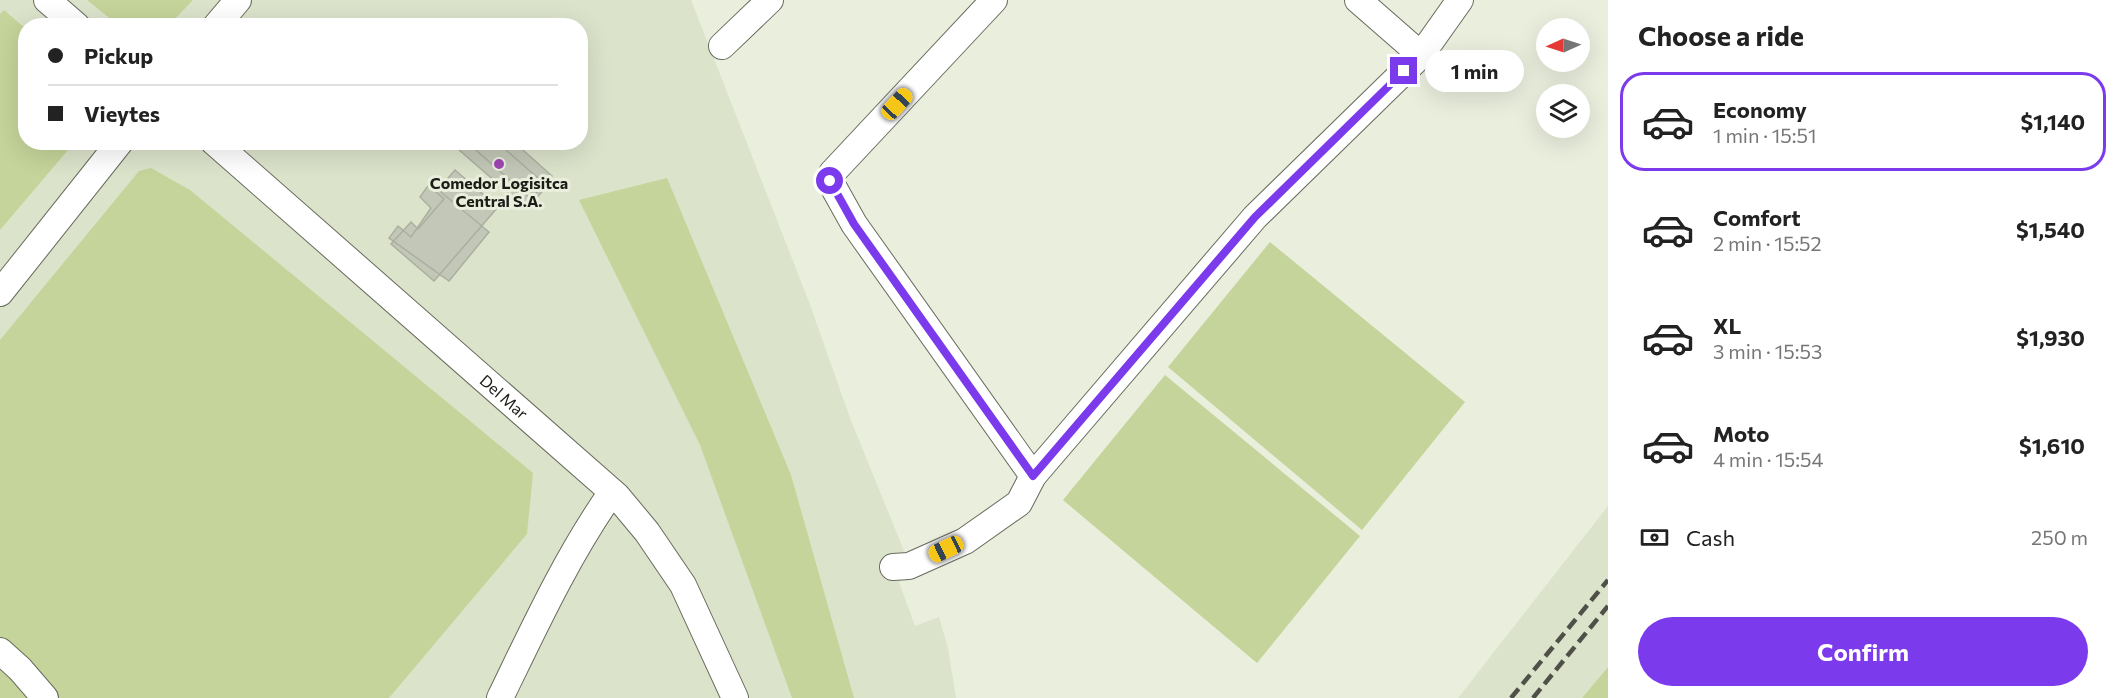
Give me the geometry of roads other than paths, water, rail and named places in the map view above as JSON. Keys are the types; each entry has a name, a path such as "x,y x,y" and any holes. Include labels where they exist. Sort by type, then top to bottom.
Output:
{"street":[{"path":"47,0 68,18"},
{"path":"223,18 238,0"},
{"path":"722,46 770,0"},
{"path":"994,0 832,173 830,181 854,224 1033,476"},
{"path":"1358,0 1421,55"},
{"path":"893,567 909,566 965,541 1020,503 1033,476 1255,217 1421,55 1460,0"},
{"path":"0,293 114,150"},
{"name":"Del Mar","path":"223,150 612,492 647,532 683,585 735,698"},
{"path":"500,698 581,538 612,492"},
{"path":"0,651 20,669 45,698"}],"railway":[{"path":"1511,698 1608,580"},
{"path":"1533,698 1608,606"}],"place":[{"name":"Comedor Logisitca Central S.A.","path":"499,164"}]}
